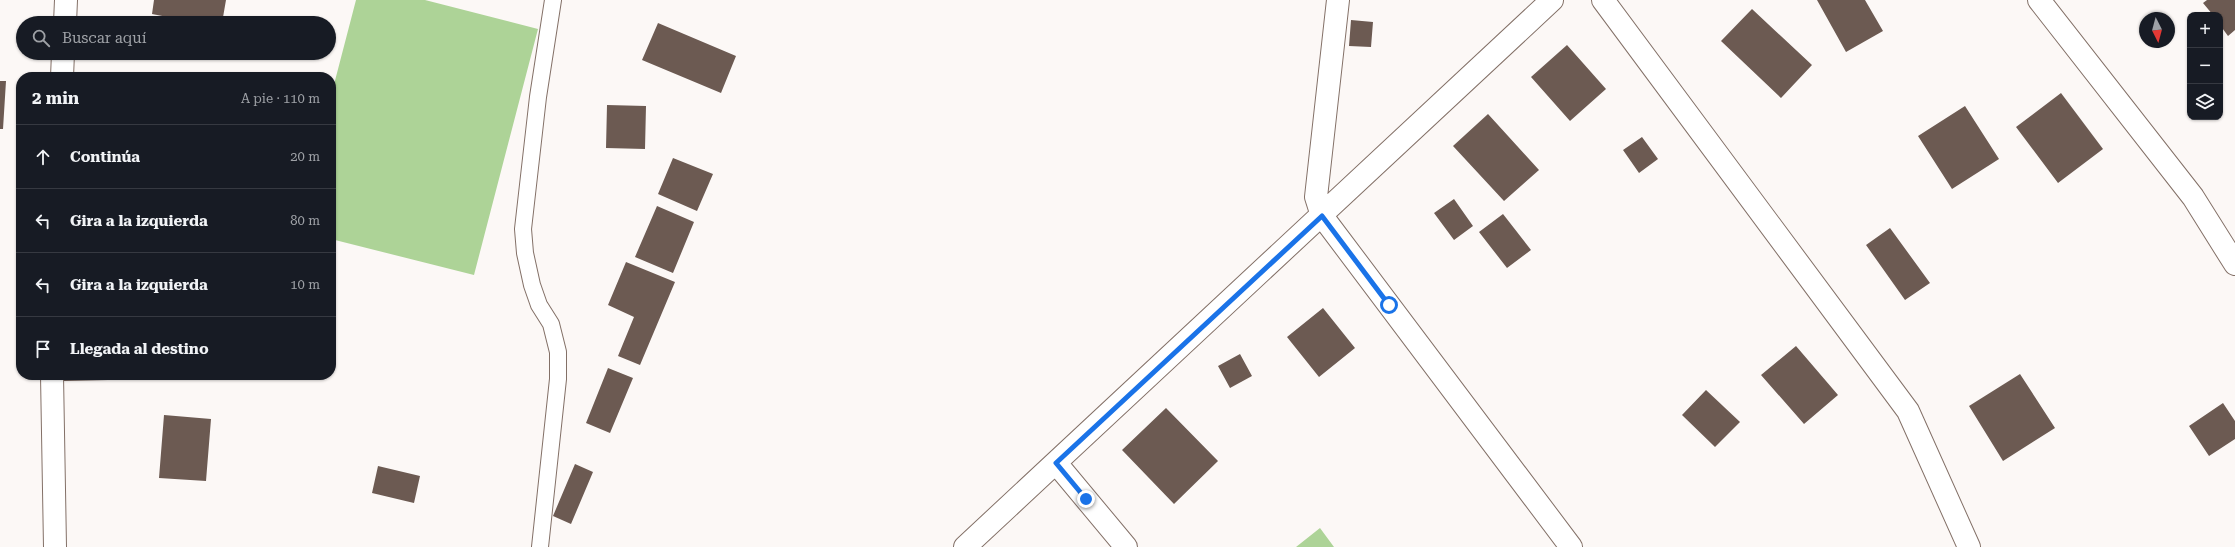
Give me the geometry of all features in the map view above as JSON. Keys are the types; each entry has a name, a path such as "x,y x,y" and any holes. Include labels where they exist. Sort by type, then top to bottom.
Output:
{"street":[{"path":"65,16 66,0"},
{"path":"1338,0 1316,197 1322,216 1571,547"},
{"path":"965,547 1322,216 1552,0"},
{"path":"1603,0 1908,411 1969,547"},
{"path":"2039,0 2193,197 2235,264"},
{"path":"62,72 63,60"},
{"path":"52,380 55,547"},
{"path":"1056,463 1126,547"}],"lane":[{"path":"540,547 558,379 558,352 551,324 539,305 532,285 525,253 523,229 538,96 553,0"}],"green space":[{"path":"356,0 425,0 538,29 474,275 336,240 336,77"},
{"path":"1320,528 1334,547 1296,547"}],"building":[{"path":"154,0 226,0 223,16 162,16 152,14"},
{"path":"1817,0 1865,0 1883,31 1846,52"},
{"path":"2207,0 2235,0 2235,30 2228,36 2223,29 2223,12 2210,12 2203,3"},
{"path":"1752,9 1812,65 1781,98 1721,41"},
{"path":"1351,20 1373,22 1371,47 1349,46"},
{"path":"658,23 736,56 721,93 642,60"},
{"path":"1567,45 1606,89 1570,121 1531,77"},
{"path":"0,81 6,81 3,129 0,129"},
{"path":"2061,93 2103,149 2058,183 2016,127"},
{"path":"607,105 646,106 645,149 606,148"},
{"path":"1965,106 1999,159 1952,189 1918,136"},
{"path":"1488,114 1539,170 1504,201 1453,146"},
{"path":"1642,137 1658,159 1639,173 1623,150"},
{"path":"673,158 713,174 697,211 658,194"},
{"path":"1454,199 1473,226 1454,240 1434,213"},
{"path":"657,206 694,222 673,273 635,257"},
{"path":"1503,214 1531,250 1507,268 1479,232"},
{"path":"1890,228 1930,283 1905,300 1866,245"},
{"path":"626,262 675,282 640,365 618,356 634,317 608,305"},
{"path":"1323,308 1355,348 1319,377 1287,337"},
{"path":"1796,346 1838,395 1804,424 1761,375"},
{"path":"1240,354 1252,376 1230,388 1218,366"},
{"path":"608,368 633,378 610,433 586,423"},
{"path":"2020,374 2055,428 2003,461 1969,406"},
{"path":"64,380 108,380 64,381"},
{"path":"1706,390 1740,422 1715,447 1682,415"},
{"path":"2223,403 2235,421 2235,439 2209,456 2189,426"},
{"path":"1166,408 1218,461 1174,504 1122,450"},
{"path":"164,415 211,419 206,481 159,478"},
{"path":"575,464 593,472 571,524 553,516"},
{"path":"378,466 420,476 414,503 372,493"}],"route":[{"path":"1086,499 1056,463 1322,216 1389,305"}]}
